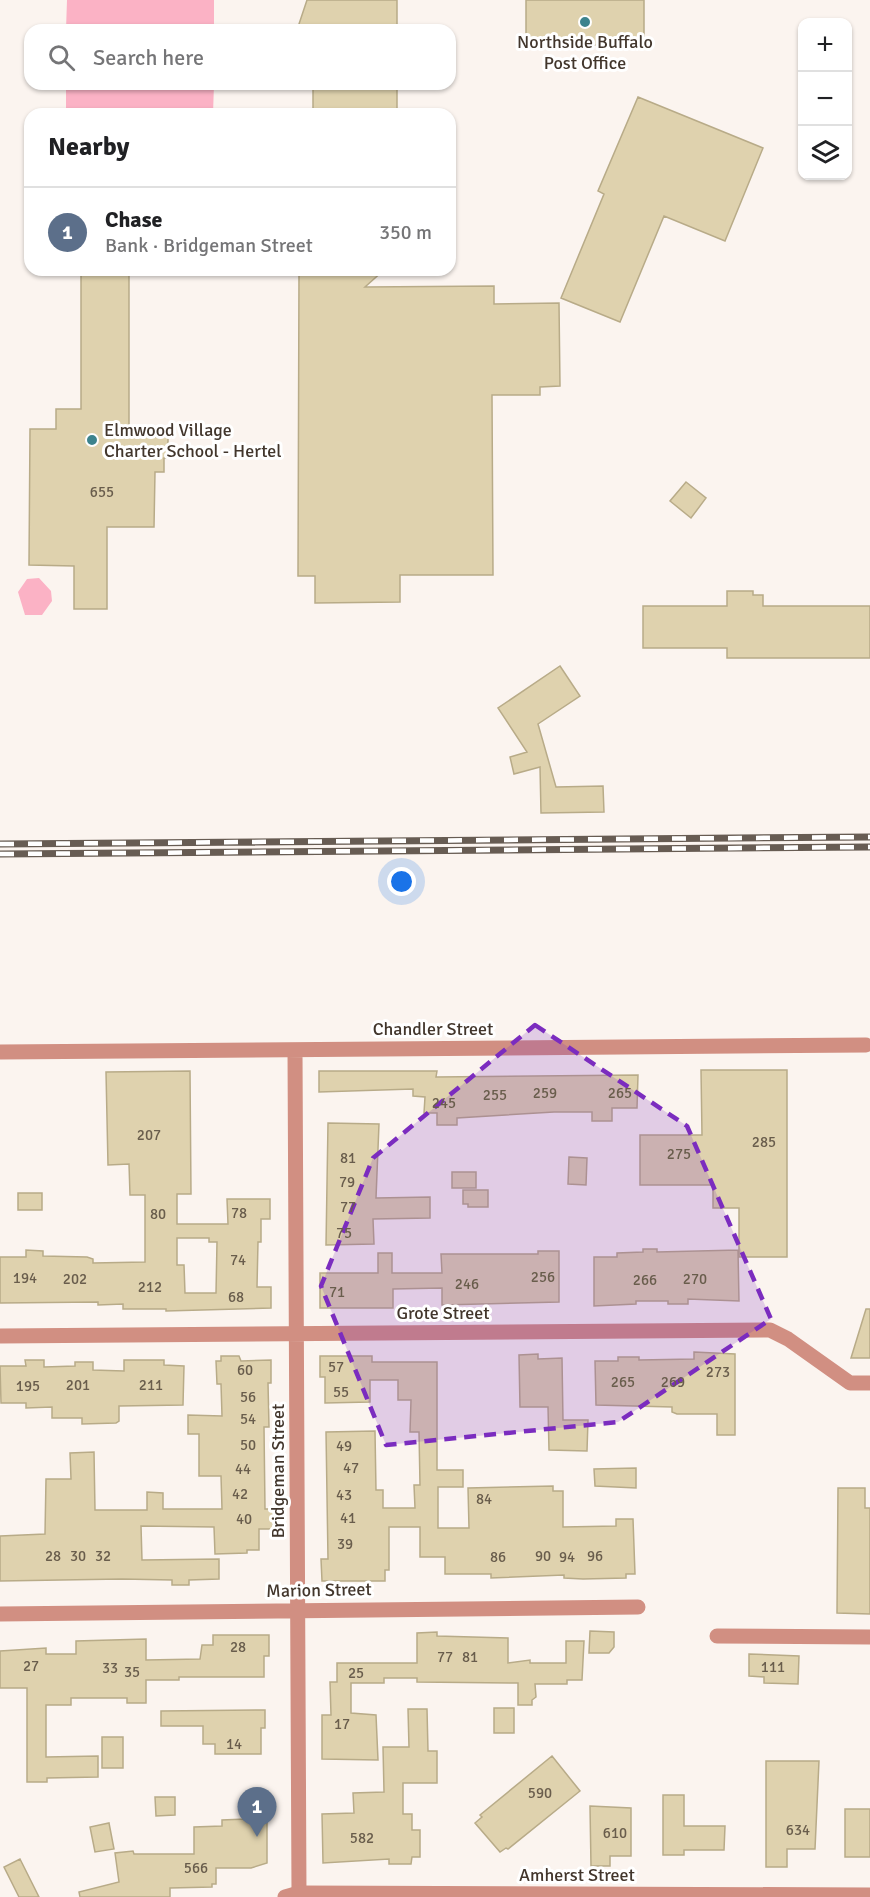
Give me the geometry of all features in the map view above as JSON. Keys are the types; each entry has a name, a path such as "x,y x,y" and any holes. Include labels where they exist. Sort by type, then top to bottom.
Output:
{"street":[{"name":"Chandler Street","path":"0,1052 866,1045"},
{"name":"Bridgeman Street","path":"292,1895 297,1609 295,1050"},
{"name":"Grote Street","path":"0,1336 770,1330 788,1339 850,1383 870,1383"},
{"name":"Marion Street","path":"0,1614 638,1607"},
{"path":"717,1636 870,1637"},
{"name":"Amherst Street","path":"292,1895 870,1895"}],"highlighted area":[{"path":"535,1025 687,1126 771,1319 618,1422 386,1445 321,1286 373,1158"}],"shaded area":[{"path":"67,0 214,0 214,24 66,24"},
{"path":"66,90 214,90 213,108 66,108"},
{"path":"39,578 51,591 52,601 42,615 25,615 18,592 27,579"}],"building":[{"path":"307,0 397,0 397,24 299,24"},
{"name":"Northside Buffalo Post Office","path":"526,0 644,0 644,45 526,45"},
{"path":"313,90 397,90 397,108 313,108"},
{"path":"638,97 763,148 725,241 664,216 620,322 561,298 604,194 598,191"},
{"name":"Elmwood Village Charter School - Hertel","path":"81,276 129,276 129,437 168,437 168,458 164,458 164,472 155,472 154,527 107,527 107,609 74,609 74,566 29,565 30,429 56,429 56,409 81,409"},
{"path":"299,276 377,276 365,287 494,286 494,304 559,303 560,386 540,387 540,395 492,395 493,575 400,575 400,602 315,603 315,576 298,576"},
{"path":"686,482 706,498 691,518 670,501"},
{"path":"727,591 753,591 753,595 763,595 763,606 870,606 870,658 727,658 727,648 643,648 643,606 727,606"},
{"path":"560,666 580,696 538,724 556,787 603,786 604,812 541,813 540,767 514,774 510,757 527,752 498,708"},
{"path":"701,1070 787,1070 787,1257 739,1257 739,1208 713,1208 713,1185 640,1185 640,1135 702,1135"},
{"path":"190,1071 191,1194 177,1194 177,1224 228,1224 227,1199 270,1199 270,1219 261,1219 257,1287 271,1287 271,1308 166,1311 166,1309 123,1309 123,1304 98,1305 98,1302 0,1303 0,1257 26,1257 26,1250 43,1251 43,1256 87,1257 93,1259 93,1263 145,1262 145,1195 130,1195 129,1164 108,1165 106,1072","holes":["177,1238 209,1238 209,1242 217,1242 216,1293 185,1293 184,1265 177,1265"]},
{"path":"319,1071 437,1071 436,1077 638,1075 637,1108 612,1108 612,1121 592,1121 592,1112 554,1112 457,1118 457,1125 437,1125 437,1113 424,1113 425,1097 413,1096 413,1089 319,1092"},
{"path":"328,1123 379,1124 376,1198 430,1197 430,1218 373,1219 374,1244 326,1245"},
{"path":"569,1157 587,1158 586,1185 568,1184"},
{"path":"452,1172 476,1172 476,1188 452,1188"},
{"path":"463,1190 488,1190 488,1207 468,1207 468,1204 463,1204"},
{"path":"18,1193 42,1193 42,1210 18,1210"},
{"path":"643,1249 657,1249 657,1252 738,1250 739,1301 688,1299 688,1304 668,1304 668,1301 636,1301 636,1304 594,1306 594,1257 617,1257 617,1253 643,1252"},
{"path":"538,1251 559,1251 559,1302 442,1305 442,1288 393,1289 393,1308 320,1308 320,1273 378,1273 378,1253 392,1253 392,1273 442,1273 441,1254 538,1254"},
{"path":"866,1309 870,1309 870,1358 851,1358"},
{"path":"694,1352 735,1354 735,1435 717,1435 717,1414 677,1414 672,1412 672,1407 596,1405 595,1361 618,1361 618,1357 639,1357 639,1360 694,1359"},
{"path":"538,1354 538,1359 562,1358 563,1420 588,1420 587,1451 549,1450 548,1407 520,1407 519,1355"},
{"path":"221,1356 239,1356 241,1361 271,1360 271,1383 268,1383 269,1427 264,1427 265,1509 273,1509 273,1529 259,1529 259,1550 247,1550 247,1553 215,1554 214,1527 141,1526 142,1560 219,1559 219,1579 189,1580 189,1585 172,1585 172,1580 0,1581 0,1536 45,1534 46,1479 71,1479 70,1453 94,1452 95,1510 147,1510 147,1492 163,1493 163,1509 222,1509 221,1476 199,1476 199,1434 188,1434 188,1415 222,1416 221,1384 217,1384 216,1361 221,1361"},
{"path":"320,1356 372,1356 372,1362 437,1362 437,1470 463,1470 463,1487 438,1487 438,1528 469,1528 468,1488 553,1486 553,1491 563,1491 563,1527 616,1526 616,1519 633,1519 635,1574 626,1574 626,1578 583,1579 564,1578 564,1575 491,1578 491,1574 445,1574 445,1557 420,1557 420,1527 389,1527 389,1570 385,1570 385,1581 322,1581 321,1559 328,1559 326,1432 375,1431 376,1490 383,1490 383,1508 415,1508 414,1485 420,1485 419,1432 410,1432 411,1400 398,1400 398,1380 370,1380 370,1402 325,1403 325,1377 320,1377"},
{"path":"25,1360 44,1360 44,1367 75,1366 75,1362 93,1362 93,1370 124,1371 124,1360 164,1360 164,1365 184,1366 183,1405 119,1406 119,1421 116,1423 82,1424 82,1418 52,1418 52,1407 26,1408 26,1403 1,1403 0,1366 26,1366"},
{"path":"636,1468 636,1488 595,1486 594,1469"},
{"path":"838,1488 865,1488 865,1508 870,1508 870,1614 837,1613"},
{"path":"590,1631 614,1632 614,1647 609,1653 589,1653"},
{"path":"437,1632 437,1636 508,1638 508,1663 530,1660 530,1663 566,1663 566,1641 584,1641 582,1680 567,1680 567,1684 535,1684 536,1697 532,1700 532,1705 518,1705 518,1683 417,1682 417,1678 384,1678 384,1683 351,1683 351,1713 376,1715 378,1760 322,1759 322,1715 331,1715 330,1682 337,1682 337,1663 417,1663 417,1633"},
{"path":"213,1635 269,1635 269,1656 264,1656 264,1677 179,1677 179,1680 146,1680 146,1703 127,1703 127,1698 71,1698 71,1705 46,1705 46,1757 98,1756 98,1777 47,1778 47,1782 27,1782 27,1688 0,1688 0,1651 46,1648 46,1654 76,1654 76,1641 146,1639 146,1660 200,1659 202,1645 213,1645"},
{"path":"749,1654 799,1656 798,1684 764,1683 764,1677 749,1676"},
{"path":"494,1708 514,1708 514,1733 494,1733"},
{"path":"408,1709 427,1709 428,1751 437,1751 437,1783 403,1783 403,1814 412,1814 412,1830 420,1830 420,1857 412,1857 411,1864 389,1864 389,1859 323,1863 322,1814 354,1813 353,1793 384,1792 383,1747 409,1747"},
{"path":"265,1710 265,1728 261,1728 261,1754 215,1754 215,1744 203,1744 203,1726 161,1726 161,1711"},
{"path":"102,1737 123,1737 123,1768 102,1768"},
{"path":"552,1756 580,1791 508,1849 500,1852 475,1823 482,1817 480,1815"},
{"path":"766,1761 819,1761 815,1849 787,1849 787,1867 766,1867"},
{"path":"663,1795 684,1795 684,1826 725,1826 724,1850 684,1850 684,1855 663,1855"},
{"path":"155,1797 175,1797 175,1815 156,1816"},
{"path":"590,1806 631,1808 631,1856 610,1856 610,1866 591,1866"},
{"path":"845,1809 870,1809 870,1857 845,1857"},
{"path":"246,1810 267,1810 267,1863 251,1868 216,1868 216,1884 212,1884 212,1887 170,1888 170,1897 80,1897 79,1892 119,1882 115,1853 133,1851 134,1854 194,1854 194,1827 222,1826 222,1820 246,1819"},
{"path":"109,1823 114,1849 95,1852 90,1827"},
{"path":"20,1859 39,1897 19,1897 4,1867"}],"railway":[{"path":"0,844 870,837"},
{"path":"0,854 870,847"}],"place":[{"name":"Northside Buffalo Post Office","path":"585,22"},
{"name":"Elmwood Village Charter School - Hertel","path":"92,440"},
{"name":"Chase","path":"257,1837"}]}
